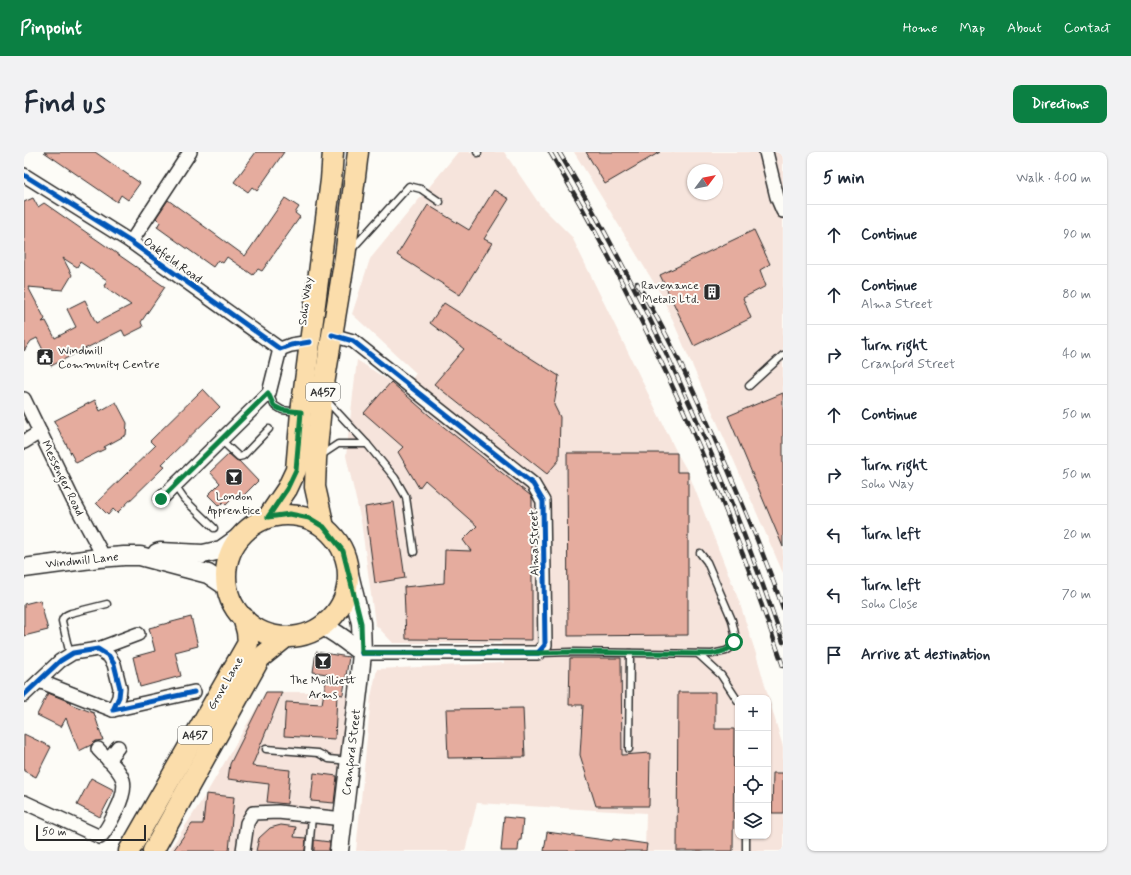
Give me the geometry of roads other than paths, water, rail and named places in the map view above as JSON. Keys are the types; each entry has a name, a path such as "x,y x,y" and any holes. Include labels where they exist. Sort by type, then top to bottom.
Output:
{"main road":[{"name":"Soho Way","path":"268,517 287,489 296,470 301,412 330,188 333,152"},
{"name":"A457","path":"324,527 315,487 316,458 322,396 345,257 358,152"},
{"path":"290,514 309,518 324,527 343,551 348,570 347,585 342,602 335,614 323,626 305,635 285,638 255,629 234,608 229,598 226,586 225,570 228,557 238,538 249,527 268,517 290,514"},
{"name":"Windmill Lane","path":"24,568 99,558 140,556 160,552 203,554 222,550 238,538"},
{"name":"Windmill Lane","path":"140,556 208,574 226,586"},
{"name":"Cranford Street","path":"339,851 362,653 361,623 348,570"},
{"name":"Grove Lane","path":"129,851 248,643 243,617"},
{"path":"323,626 332,630 362,653"},
{"name":"Grove Lane","path":"153,851 260,658 285,638"}],"street":[{"path":"131,242 190,152"},
{"path":"766,152 777,197 783,211"},
{"name":"Oakfield Road","path":"24,175 131,242 280,349"},
{"name":"Alma Street","path":"332,335 353,341 533,484 543,501 545,644 538,653"},
{"path":"161,499 268,393 280,349 310,342"},
{"name":"Messenger Road","path":"24,399 73,500 100,550 99,558"},
{"path":"24,442 40,432"},
{"path":"24,694 60,661 73,653 98,649 138,634"},
{"path":"98,649 109,656 114,664 120,688 119,697 113,710"},
{"path":"362,653 538,653"},
{"path":"39,681 113,710 194,692"},
{"path":"108,760 118,747"},
{"path":"24,802 100,837 104,833 122,798 125,785 119,771 98,749"},
{"path":"243,851 247,823 253,813 278,812 342,819"}],"lane":[{"path":"345,257 409,186 421,189 440,202"},
{"path":"749,386 783,355"},
{"path":"268,393 274,406 282,410 301,412"},
{"path":"322,396 367,444 396,478 406,496 414,552"},
{"path":"221,440 239,456 243,456 270,429"},
{"path":"316,458 338,444 367,444"},
{"path":"175,486 184,499 214,528"},
{"path":"538,653 712,654 726,651 732,647 735,634 732,620 707,562 700,553"},
{"path":"70,655 62,618 71,613 107,604"},
{"path":"629,749 630,653"},
{"path":"698,654 721,675 735,696"},
{"path":"266,749 318,753 329,759 350,761"},
{"path":"309,851 312,816"},
{"path":"746,839 746,851"}],"railway":[{"path":"550,152 585,213 618,276 680,403 735,533 783,666"},
{"path":"559,152 593,210 625,270 684,391 736,515 783,642"},
{"path":"637,283 648,301 687,377 750,521 783,608"}],"place":[{"name":"Ravenance Metals Ltd.","path":"712,292"},
{"name":"Windmill Community Centre","path":"45,357"},
{"name":"London Apprentice","path":"234,477"},
{"name":"The Moilliett Arms","path":"323,661"}]}
